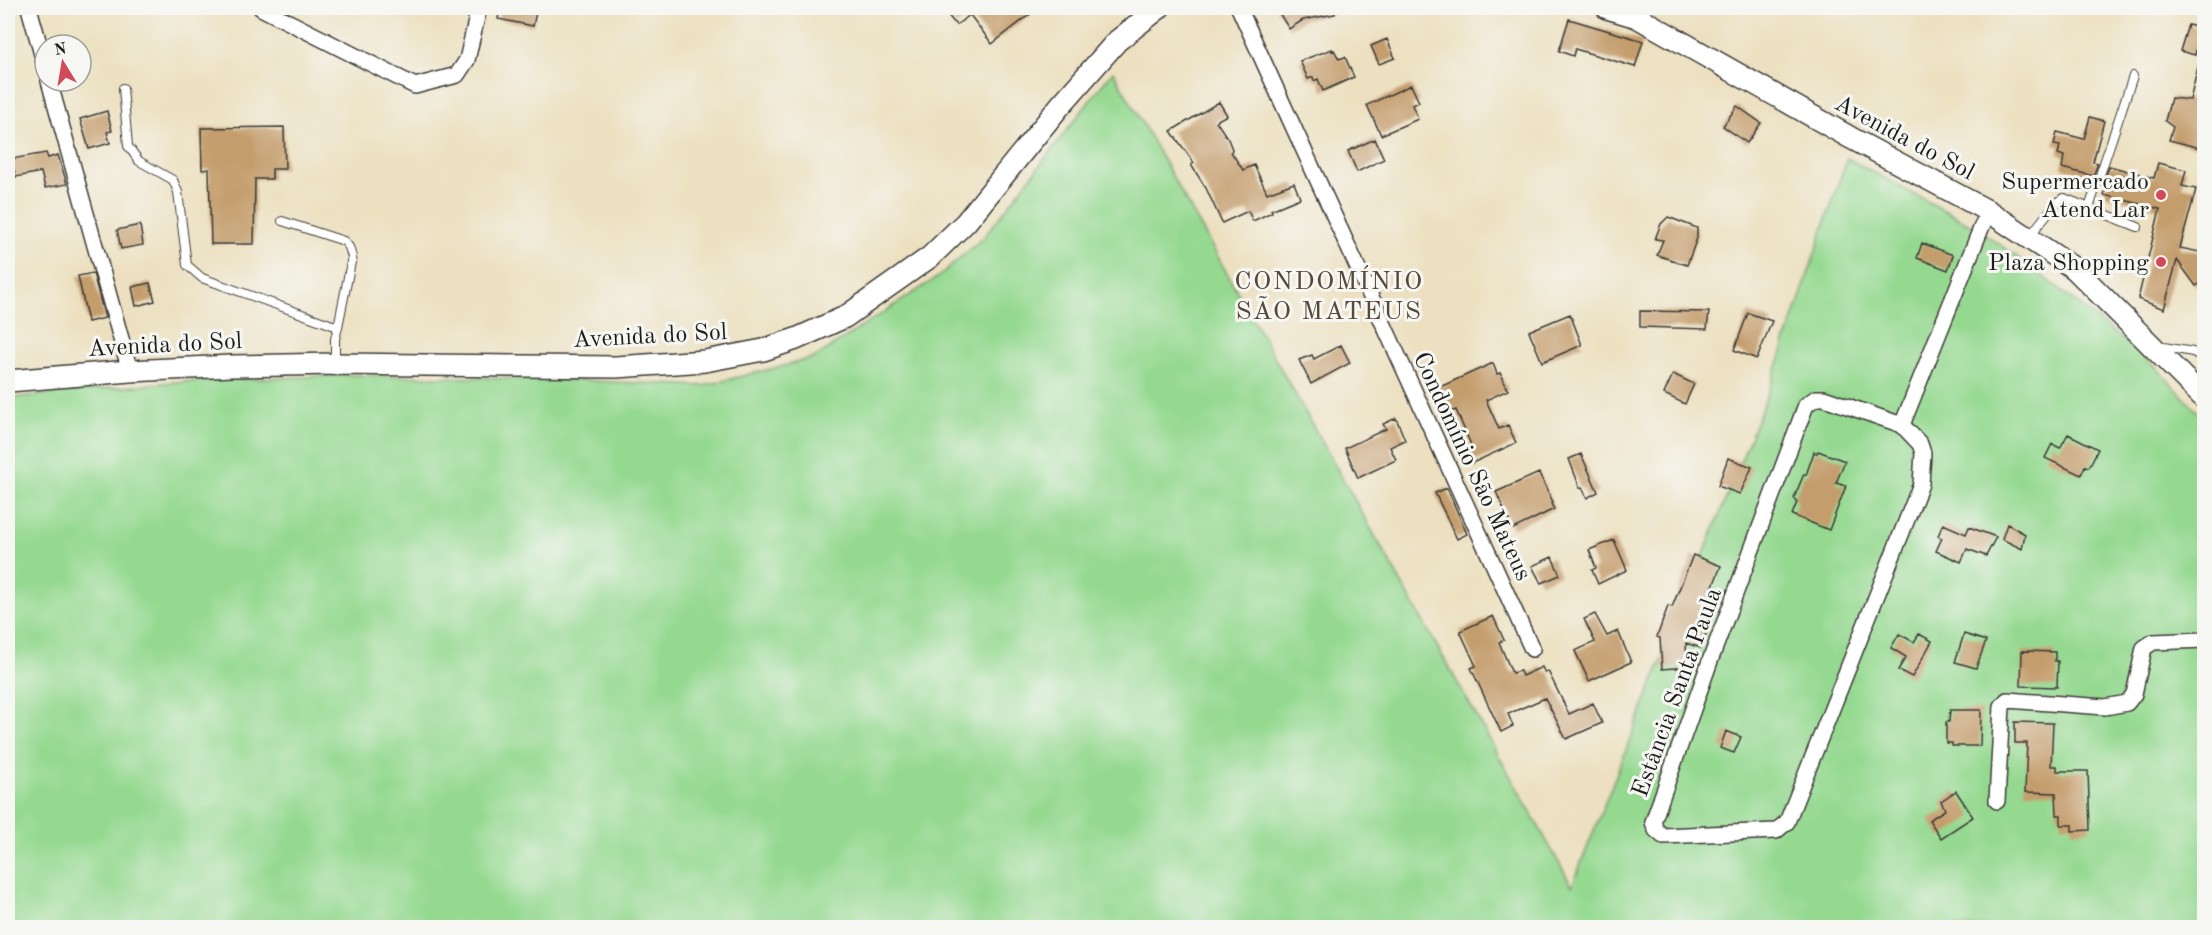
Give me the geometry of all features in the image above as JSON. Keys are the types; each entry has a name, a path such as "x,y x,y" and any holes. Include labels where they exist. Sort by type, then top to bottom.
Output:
{"street":[{"path":"29,8 36,33"},
{"path":"261,8 415,86 457,75 467,60 479,8"},
{"name":"Avenida do Sol","path":"8,381 231,366 335,364 616,367 727,358 763,350 796,339 845,317 930,257 966,222 1059,107 1117,41 1159,8"},
{"name":"Condomínio São Mateus","path":"1239,8 1532,650"},
{"name":"Avenida do Sol","path":"1607,8 1637,17 1851,138 1988,211 2075,269 2205,398"},
{"path":"52,93 130,371"},
{"path":"1902,425 1988,211"},
{"name":"Estância Santa Paula","path":"1816,398 1824,398 1902,425 1920,444 1923,453 1921,484 1787,822 1776,831 1663,836 1656,830 1653,822 1710,661 1806,405 1816,398"},
{"path":"1997,801 2002,706 2007,700 2105,707 2127,703 2134,694 2144,648 2153,642 2205,640"}],"lane":[{"path":"2089,208 2133,76"},
{"path":"123,88 128,146 140,161 173,180 178,192 187,265 202,278 338,327"},
{"path":"2028,238 2064,198 2138,227"},
{"path":"282,221 344,241 349,247 352,257 335,339 335,364"},
{"path":"2151,345 2193,352 2205,358"}],"green space":[{"path":"1113,71 1572,886 1771,385 1847,158 1975,227 2034,269 2154,365 2204,419 2204,927 8,928 8,398 174,382 351,375 577,380 703,386 814,358 938,277 984,237"}],"building":[{"path":"500,8 537,8 533,26 498,19"},
{"path":"942,8 1038,8 992,44 970,15 956,25"},
{"path":"1276,8 1334,8 1335,14 1303,20 1289,29"},
{"path":"1569,19 1643,41 1635,67 1575,49 1573,56 1559,51"},
{"path":"2188,25 2202,28 2195,55 2180,51"},
{"path":"1387,39 1395,58 1379,64 1371,46"},
{"path":"1332,49 1339,59 1345,57 1354,77 1323,91 1318,79 1314,81 1313,77 1308,79 1300,61"},
{"path":"2200,59 2205,60 2205,148 2169,140 2173,127 2165,121 2171,98 2190,100"},
{"path":"1411,85 1419,102 1412,105 1418,119 1381,135 1367,105"},
{"path":"1219,102 1227,115 1216,121 1228,139 1231,152 1243,170 1254,165 1267,193 1294,183 1300,198 1271,210 1272,212 1253,221 1248,211 1222,223 1206,188 1191,165 1194,163 1171,131"},
{"path":"1737,106 1761,123 1747,143 1723,126"},
{"path":"107,111 112,131 107,132 110,143 89,149 80,119"},
{"path":"2090,117 2104,121 2093,162 2098,163 2093,176 2062,168 2064,156 2058,154 2060,146 2054,145 2057,132 2084,139"},
{"path":"284,127 285,169 272,169 272,179 255,179 254,244 211,244 209,169 202,170 201,128"},
{"path":"1375,139 1384,159 1357,172 1348,151"},
{"path":"46,153 48,158 58,155 67,184 45,188 41,172 16,177 11,159"},
{"path":"2158,163 2186,170 2182,186 2196,189 2180,248 2205,253 2205,280 2196,286 2177,260 2164,309 2138,299 2160,209 2104,195 2109,166 2154,178"},
{"path":"1668,217 1697,228 1697,238 1687,265 1657,255 1663,240 1655,239 1661,224"},
{"path":"140,225 143,245 121,249 117,230"},
{"path":"1922,243 1953,255 1948,270 1917,258"},
{"path":"93,273 105,318 88,322 78,276"},
{"path":"150,283 155,301 136,306 132,287"},
{"path":"1640,311 1709,312 1707,329 1640,327"},
{"path":"1748,313 1772,321 1757,359 1734,350"},
{"path":"1570,314 1582,345 1542,362 1529,331"},
{"path":"1341,345 1350,363 1311,384 1299,360 1312,355 1314,359"},
{"path":"1493,363 1497,374 1500,373 1508,390 1486,400 1499,429 1508,425 1516,443 1470,464 1463,449 1471,445 1456,410 1451,412 1440,387"},
{"path":"1673,374 1694,384 1685,404 1664,394"},
{"path":"1396,418 1405,440 1390,447 1396,460 1358,478 1345,448 1386,429 1383,424"},
{"path":"2068,434 2098,449 2089,467 2085,466 2081,475 2045,458 2052,444 2060,448"},
{"path":"1818,451 1845,461 1836,483 1846,486 1829,530 1792,515 1797,502 1794,498 1804,474 1806,475 1814,452"},
{"path":"1581,454 1598,492 1587,498 1582,487 1580,488 1569,459"},
{"path":"1728,458 1752,467 1740,494 1718,486"},
{"path":"1539,473 1554,509 1513,529 1496,492"},
{"path":"1447,488 1467,534 1457,539 1435,493"},
{"path":"1943,524 1966,534 1969,527 1996,537 1986,556 1967,549 1961,562 1936,551 1942,538 1938,536"},
{"path":"2007,524 2025,534 2022,549 2002,539"},
{"path":"1614,540 1627,570 1598,584 1592,570 1596,568 1589,550"},
{"path":"1693,555 1721,566 1707,601 1716,604 1701,648 1686,643 1687,667 1662,669 1660,638 1657,637 1668,606 1672,607"},
{"path":"1552,557 1560,575 1541,583 1532,566"},
{"path":"1595,614 1607,636 1618,631 1631,662 1589,681 1575,651 1595,642 1584,619"},
{"path":"1493,616 1504,640 1499,642 1512,673 1520,671 1522,676 1542,667 1545,673 1548,671 1569,714 1593,703 1602,723 1566,739 1545,698 1508,714 1513,726 1501,732 1471,668 1476,666 1460,631"},
{"path":"1899,634 1914,642 1919,634 1932,641 1912,677 1898,670 1906,657 1891,648"},
{"path":"1964,634 1986,641 1976,668 1955,662"},
{"path":"2022,651 2055,652 2055,661 2058,661 2057,687 2021,686"},
{"path":"1950,710 1981,710 1980,746 1952,746 1952,743 1946,743 1946,722 1949,722"},
{"path":"2015,722 2053,723 2051,766 2057,766 2057,771 2088,771 2090,830 2072,831 2072,825 2061,825 2061,815 2057,815 2056,793 2025,792 2027,743 2015,743"},
{"path":"1726,731 1741,737 1734,753 1720,748"},
{"path":"1956,791 1973,817 1941,838 1929,820 1945,810 1941,801"}],"place":[{"name":"Supermercado Atend Lar","path":"2161,195"},
{"name":"Plaza Shopping","path":"2161,262"}],"district":[{"name":"CONDOMÍNIO SÃO MATEUS","path":"1329,295"}]}
